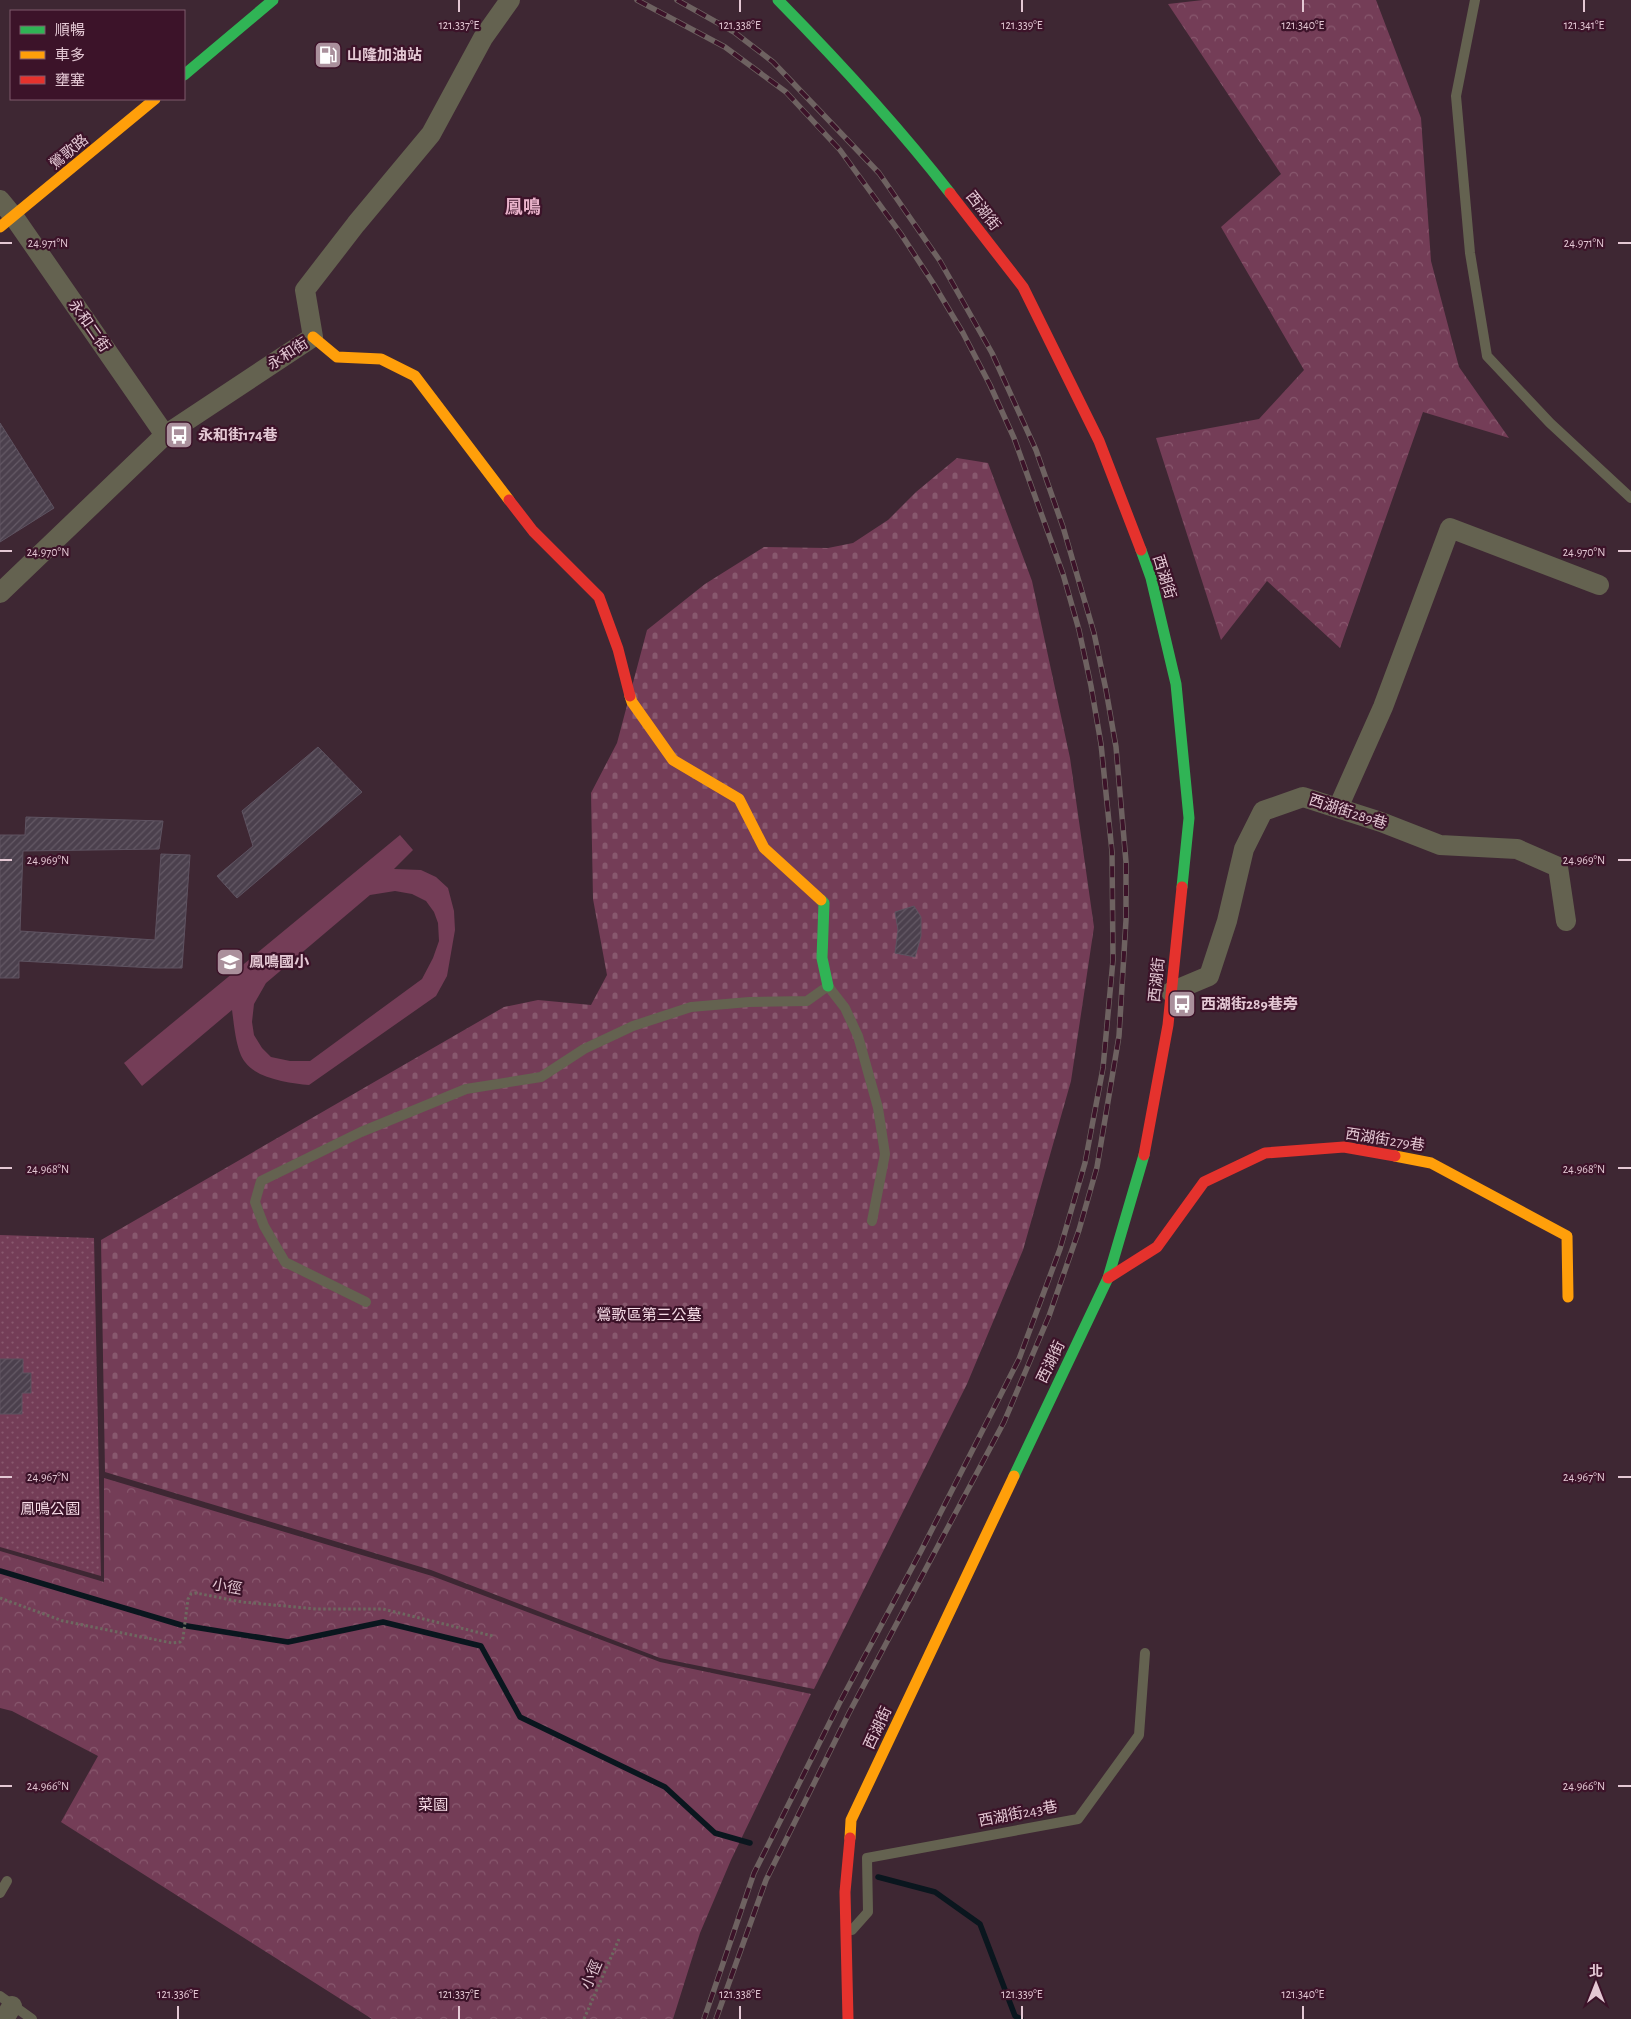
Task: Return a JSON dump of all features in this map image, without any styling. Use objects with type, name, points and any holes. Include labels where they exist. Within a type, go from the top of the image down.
[{"type":"street","points":[[185,74],[274,0]]},
{"type":"street","name":"永和街","points":[[0,593],[165,435],[313,338],[305,290],[356,224],[431,134],[483,38],[510,0]]},
{"type":"street","name":"西湖街","points":[[778,0],[818,41],[930,167],[1023,287],[1099,441],[1151,578],[1176,684],[1189,818],[1168,1025],[1146,1150],[1108,1278],[851,1820],[845,1892],[848,2019]]},
{"type":"street","name":"鶯歌路","points":[[7,222],[154,100]]},
{"type":"street","name":"永和二街","points":[[0,200],[7,222],[165,435]]},
{"type":"street","points":[[313,338],[337,357],[381,359],[415,376],[533,531],[598,597],[618,648],[632,702],[673,760],[739,799],[764,848],[824,903],[822,958],[828,986]]},
{"type":"street","points":[[1338,808],[1383,706],[1450,528],[1599,585]]},
{"type":"street","name":"西湖街289巷","points":[[1171,992],[1209,976],[1228,921],[1244,849],[1263,811],[1303,797],[1381,822],[1440,845],[1517,849],[1558,867],[1566,921]]},
{"type":"street","name":"西湖街279巷","points":[[1108,1278],[1157,1247],[1204,1182],[1265,1153],[1344,1148],[1431,1163],[1567,1236],[1568,1298]]},
{"type":"lane","points":[[1474,0],[1456,96],[1470,253],[1486,356],[1550,423],[1631,498]]},
{"type":"lane","points":[[366,1302],[285,1262],[264,1226],[255,1202],[261,1181],[361,1132],[466,1090],[540,1077],[584,1049],[632,1026],[691,1007],[749,1002],[807,1001],[828,986],[845,1008],[858,1036],[878,1108],[885,1154],[872,1221]]},
{"type":"lane","name":"西湖街243巷","points":[[846,1936],[868,1912],[867,1858],[1078,1819],[1139,1735],[1145,1653]]},
{"type":"lane","points":[[0,1893],[7,1881]]},
{"type":"lane","points":[[5,2007],[32,2019]]},
{"type":"path","name":"小徑","points":[[0,1598],[73,1623],[172,1643],[180,1642],[183,1638],[188,1599],[191,1594],[196,1593],[242,1602],[317,1609],[383,1609],[493,1636]]},
{"type":"path","name":"小徑","points":[[584,2019],[619,1939]]},
{"type":"green space","points":[[1203,0],[1376,0],[1421,118],[1431,261],[1459,367],[1509,438],[1423,412],[1340,648],[1267,581],[1221,640],[1156,438],[1259,419],[1304,370],[1221,227],[1281,174],[1168,4]]},
{"type":"green space","name":"鶯歌區第三公墓","points":[[957,458],[988,463],[1032,581],[1070,758],[1094,927],[1071,1081],[1023,1250],[967,1384],[814,1689],[660,1658],[431,1570],[105,1472],[101,1240],[504,1007],[538,1000],[591,1005],[607,975],[593,899],[591,793],[617,743],[647,630],[705,584],[764,547],[828,548],[853,543],[888,520],[916,492]]},
{"type":"green space","points":[[400,835],[413,850],[394,869],[421,870],[436,877],[448,888],[454,911],[455,930],[447,976],[436,996],[309,1085],[274,1079],[250,1068],[239,1051],[232,1010],[142,1086],[124,1063]],"holes":[[[395,891],[412,894],[426,901],[434,912],[438,923],[439,941],[422,979],[310,1061],[290,1061],[271,1057],[262,1048],[254,1035],[252,1022],[254,1004],[266,983],[370,895]]]},
{"type":"green space","name":"鳳鳴公園","points":[[0,1235],[94,1238],[101,1576],[0,1547]]},
{"type":"green space","name":"菜園","points":[[104,1478],[432,1576],[660,1662],[811,1694],[731,1860],[700,1933],[673,2019],[372,2019],[61,1822],[98,1756],[12,1711],[0,1708],[0,1551],[104,1582]]},
{"type":"building","points":[[0,423],[54,508],[0,542]]},
{"type":"building","points":[[318,747],[362,792],[237,898],[217,876],[253,846],[242,811]]},
{"type":"building","points":[[26,817],[163,821],[159,849],[23,851],[20,931],[155,940],[161,854],[190,855],[182,968],[19,961],[19,978],[0,978],[0,835],[25,835]]},
{"type":"building","points":[[914,906],[921,917],[921,936],[915,957],[895,953],[898,930],[895,912]]},
{"type":"building","points":[[0,1359],[23,1359],[23,1373],[31,1373],[31,1393],[22,1393],[22,1414],[0,1414]]},
{"type":"waterway","points":[[0,1571],[181,1625],[288,1642],[383,1622],[481,1646],[520,1717],[665,1787],[715,1833],[750,1843]]},
{"type":"waterway","points":[[878,1877],[935,1892],[980,1924],[1015,2016],[1021,2019]]},
{"type":"railway","points":[[637,0],[725,47],[786,92],[840,150],[901,234],[963,333],[990,385],[1014,438],[1063,574],[1079,630],[1091,686],[1101,744],[1112,852],[1113,960],[1103,1068],[1085,1163],[1060,1249],[1019,1359],[921,1551],[839,1704],[754,1873],[704,2019]]},
{"type":"railway","points":[[677,0],[734,32],[773,62],[879,173],[940,261],[992,353],[1036,450],[1063,527],[1094,633],[1116,747],[1126,862],[1126,920],[1119,1036],[1097,1167],[1079,1230],[1049,1316],[1004,1422],[849,1713],[766,1880],[716,2019]]},
{"type":"traffic: fast","points":[[185,74],[273,0]]},
{"type":"traffic: fast","points":[[778,0],[867,94],[950,193]]},
{"type":"traffic: fast","points":[[1141,550],[1151,578],[1176,684],[1189,818],[1182,887]]},
{"type":"traffic: fast","points":[[821,900],[824,903],[822,958],[828,986]]},
{"type":"traffic: fast","points":[[1014,1476],[1108,1278],[1144,1155]]},
{"type":"traffic: slow","points":[[0,227],[154,100]]},
{"type":"traffic: slow","points":[[313,337],[337,357],[381,359],[415,376],[509,500]]},
{"type":"traffic: slow","points":[[630,696],[632,702],[673,760],[739,799],[764,848],[821,900]]},
{"type":"traffic: slow","points":[[1395,1156],[1431,1163],[1567,1236],[1568,1297]]},
{"type":"traffic: slow","points":[[850,1838],[851,1820],[1014,1476]]},
{"type":"traffic: jam","points":[[950,193],[1023,287],[1099,441],[1141,550]]},
{"type":"traffic: jam","points":[[509,500],[533,531],[599,597],[618,649],[630,696]]},
{"type":"traffic: jam","points":[[1144,1155],[1168,1025],[1182,887]]},
{"type":"traffic: jam","points":[[1108,1278],[1157,1247],[1204,1182],[1265,1153],[1344,1147],[1395,1156]]},
{"type":"traffic: jam","points":[[848,2019],[845,1892],[850,1838]]},
{"type":"place","name":"山隆加油站","points":[[328,55]]},
{"type":"place","name":"永和街174巷","points":[[179,435]]},
{"type":"place","name":"鳳鳴國小","points":[[230,962]]},
{"type":"place","name":"西湖街289巷旁","points":[[1182,1004]]},
{"type":"district","name":"鳳鳴","points":[[523,208]]}]
